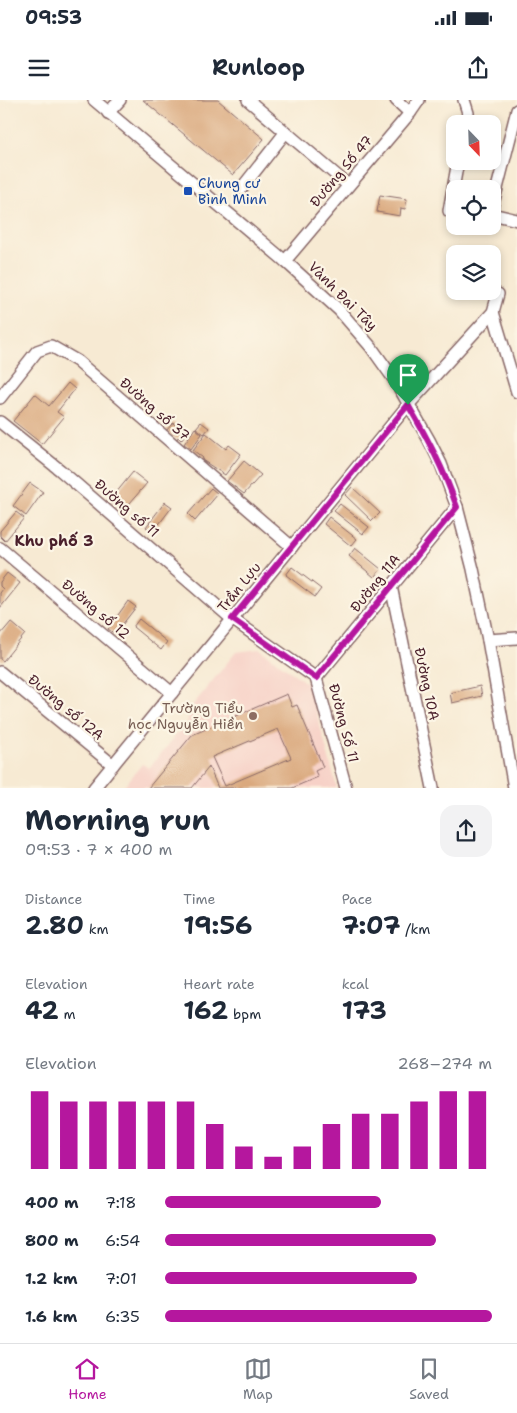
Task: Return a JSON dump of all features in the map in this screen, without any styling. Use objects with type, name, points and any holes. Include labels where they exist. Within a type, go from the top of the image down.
[{"type":"street","name":"Vành Đai Tây","points":[[94,100],[108,114],[285,261],[356,328],[396,382],[441,464],[457,507],[473,569],[488,640],[515,783]]},
{"type":"street","points":[[108,114],[120,100]]},
{"type":"street","points":[[248,100],[348,185]]},
{"type":"street","points":[[396,100],[410,113]]},
{"type":"street","name":"Đường Số 47","points":[[285,261],[419,100]]},
{"type":"street","points":[[464,100],[468,115]]},
{"type":"street","points":[[499,180],[517,110]]},
{"type":"street","points":[[241,189],[285,133]]},
{"type":"street","points":[[501,216],[517,220]]},
{"type":"street","points":[[496,300],[493,312],[517,392]]},
{"type":"street","name":"Trần Lựu","points":[[94,788],[408,405],[493,312]]},
{"type":"street","name":"Đường số 37","points":[[0,398],[37,351],[51,346],[77,361],[292,547]]},
{"type":"street","name":"Đường số 11","points":[[0,422],[60,470],[232,619]]},
{"type":"street","name":"Đường 11A","points":[[316,678],[457,507]]},
{"type":"street","name":"Đường số 12","points":[[0,548],[172,693]]},
{"type":"street","name":"Đường 10A","points":[[391,586],[433,788]]},
{"type":"street","name":"Đường Số 11","points":[[232,619],[316,678],[346,788]]},
{"type":"street","points":[[488,640],[517,638]]},
{"type":"street","name":"Đường số 12A","points":[[0,672],[113,765]]},
{"type":"shaded area","name":"Trường Tiểu học Nguyễn Hiền","points":[[260,649],[309,685],[337,788],[123,788],[142,764],[149,768],[188,721],[188,711],[236,652]]},
{"type":"building","points":[[143,100],[218,100],[264,139],[233,175]]},
{"type":"building","points":[[380,195],[407,199],[405,209],[401,208],[400,216],[377,212]]},
{"type":"building","points":[[68,383],[75,389],[57,412],[64,417],[42,444],[13,421],[35,394],[49,406]]},
{"type":"building","points":[[201,422],[209,428],[204,434],[196,428]]},
{"type":"building","points":[[173,423],[186,433],[181,440],[166,431]]},
{"type":"building","points":[[195,428],[202,434],[191,449],[184,444]]},
{"type":"building","points":[[206,433],[226,449],[229,445],[241,454],[225,475],[202,460],[203,458],[193,450]]},
{"type":"building","points":[[244,461],[261,475],[244,494],[227,481]]},
{"type":"building","points":[[133,472],[147,483],[124,510],[111,499]]},
{"type":"building","points":[[30,483],[43,492],[26,516],[13,506]]},
{"type":"building","points":[[352,487],[380,513],[372,521],[345,495]]},
{"type":"building","points":[[211,488],[218,494],[195,521],[188,514]]},
{"type":"building","points":[[165,502],[172,507],[153,532],[146,527]]},
{"type":"building","points":[[340,504],[369,527],[363,534],[334,511]]},
{"type":"building","points":[[16,512],[24,518],[5,541],[0,536],[0,531]]},
{"type":"building","points":[[329,517],[357,539],[351,546],[324,524]]},
{"type":"building","points":[[355,548],[381,569],[374,577],[349,556]]},
{"type":"building","points":[[292,567],[321,589],[315,597],[286,575]]},
{"type":"building","points":[[7,573],[20,583],[0,608],[0,593],[3,589],[0,586],[0,582]]},
{"type":"building","points":[[128,601],[136,607],[115,634],[108,629]]},
{"type":"building","points":[[139,619],[167,642],[161,650],[133,627]]},
{"type":"building","points":[[11,622],[25,634],[3,661],[0,659],[0,635]]},
{"type":"building","points":[[480,686],[482,696],[452,703],[450,693]]},
{"type":"building","points":[[287,694],[292,707],[297,705],[323,767],[315,771],[318,777],[292,788],[218,788],[209,767],[192,788],[148,788],[192,735]],"holes":[[[278,729],[291,758],[225,786],[212,757]]]},
{"type":"place","name":"Chung cư Bình Minh","points":[[188,191]]},
{"type":"place","name":"Trường Tiểu học Nguyễn Hiền","points":[[253,716]]},
{"type":"district","name":"Khu phố 3","points":[[54,541]]},
{"type":"route","points":[[408,405],[441,464],[457,507],[316,678],[232,619],[408,405]]}]
